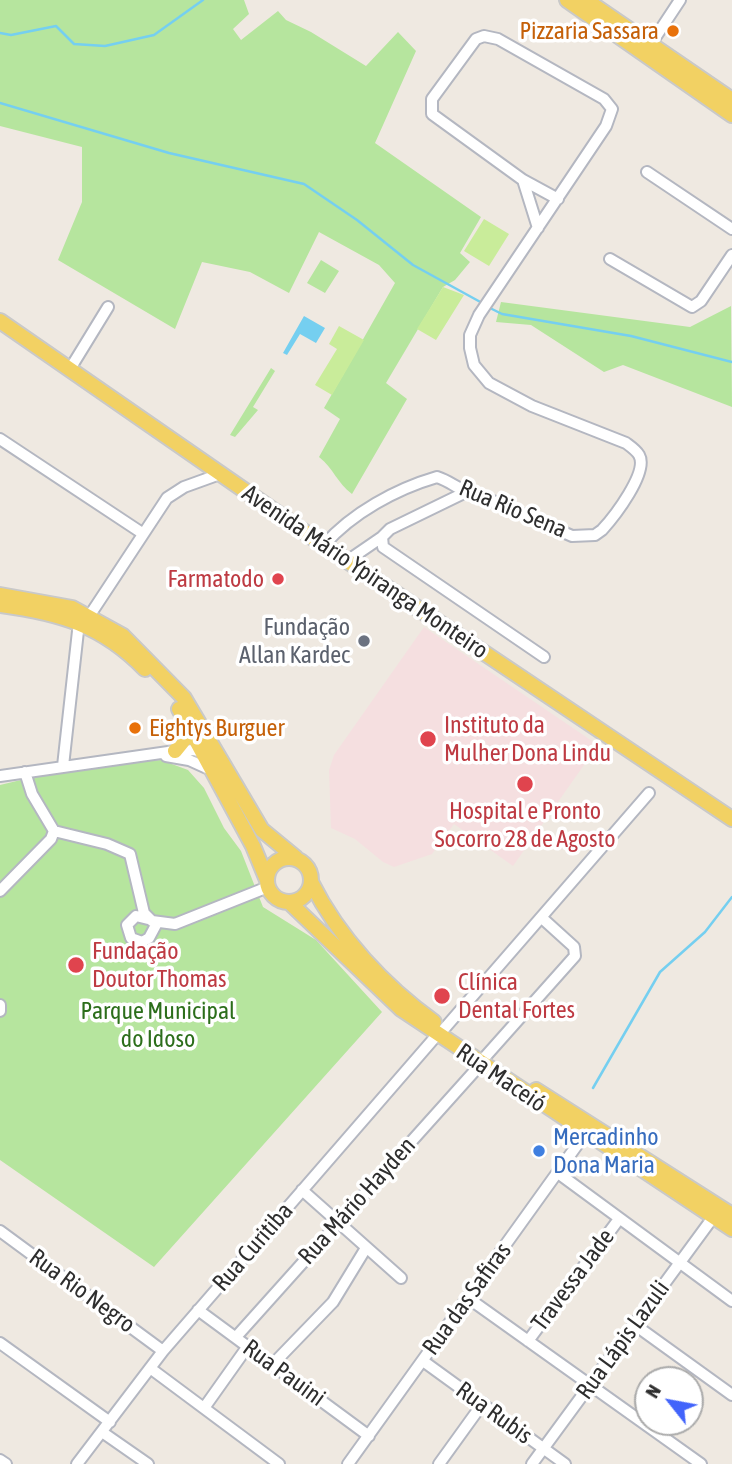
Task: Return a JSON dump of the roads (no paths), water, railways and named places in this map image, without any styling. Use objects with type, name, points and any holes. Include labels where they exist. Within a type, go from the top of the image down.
[{"type":"main road","points":[[567,0],[732,115]]},
{"type":"main road","points":[[586,0],[732,100]]},
{"type":"main road","name":"Avenida Mário Ypiranga Monteiro","points":[[0,321],[347,561],[732,819]]},
{"type":"main road","points":[[0,595],[60,604],[123,636],[167,678],[184,698],[215,764],[253,846],[267,883],[276,898],[289,902],[304,896],[311,882],[306,865],[262,830],[215,764],[203,752],[175,702],[137,661],[84,618],[0,605]]},
{"type":"main road","points":[[175,751],[192,730]]},
{"type":"main road","points":[[267,883],[276,862],[296,858]]},
{"type":"main road","name":"Rua Maceió","points":[[311,882],[341,933],[375,979]]},
{"type":"main road","name":"Rua Maceió","points":[[289,902],[390,992],[441,1032],[585,1134],[732,1229]]},
{"type":"main road","name":"Rua Maceió","points":[[482,1060],[732,1215]]},
{"type":"street","points":[[651,44],[680,0]]},
{"type":"street","points":[[538,228],[558,199],[606,126],[612,109],[604,99],[498,39],[484,36],[468,46],[432,99],[430,108],[437,119],[523,180],[558,199]]},
{"type":"street","points":[[646,172],[732,229]]},
{"type":"street","points":[[523,180],[538,228]]},
{"type":"street","name":"Rua Rio Sena","points":[[324,545],[337,530],[380,501],[437,477],[464,493],[479,495],[507,506],[556,531],[587,537],[595,536],[607,524],[634,486],[640,468],[638,454],[616,437],[532,406],[489,383],[474,365],[470,335],[479,315],[538,228]]},
{"type":"street","points":[[610,259],[692,307],[701,301],[732,255]]},
{"type":"street","points":[[71,369],[108,307]]},
{"type":"street","points":[[0,439],[142,533]]},
{"type":"street","points":[[63,766],[84,618],[167,498],[184,487],[220,474]]},
{"type":"street","points":[[347,561],[401,522],[464,493]]},
{"type":"street","points":[[382,537],[382,543],[389,553],[544,657]]},
{"type":"street","points":[[0,776],[175,751],[203,752]]},
{"type":"street","points":[[160,755],[215,764]]},
{"type":"street","points":[[25,772],[32,794],[54,831],[107,844],[130,854],[153,921],[175,924],[267,883]]},
{"type":"street","name":"Rua Curitiba","points":[[77,1464],[163,1351],[649,793]]},
{"type":"street","points":[[0,891],[51,839],[54,831]]},
{"type":"street","name":"Rua Mário Hayden","points":[[236,1338],[575,956],[576,950],[542,918]]},
{"type":"street","points":[[0,1005],[0,1011]]},
{"type":"street","name":"Rua das Safiras","points":[[348,1464],[585,1134]]},
{"type":"street","points":[[558,1172],[732,1301]]},
{"type":"street","points":[[302,1191],[401,1278]]},
{"type":"street","name":"Rua Lápis Lazuli","points":[[532,1464],[714,1216]]},
{"type":"street","name":"Travessa Jade","points":[[528,1341],[619,1219]]},
{"type":"street","name":"Rua Rio Negro","points":[[0,1231],[163,1351]]},
{"type":"street","points":[[273,1363],[333,1302],[366,1248]]},
{"type":"street","points":[[468,1298],[701,1464]]},
{"type":"street","name":"Rua Pauini","points":[[198,1310],[369,1436]]},
{"type":"street","points":[[635,1325],[732,1395]]},
{"type":"street","points":[[0,1343],[110,1422]]},
{"type":"street","points":[[204,1408],[248,1346]]},
{"type":"street","name":"Rua Rubis","points":[[423,1361],[565,1464]]},
{"type":"street","points":[[150,1368],[279,1464]]},
{"type":"street","points":[[439,1464],[483,1404]]},
{"type":"street","points":[[102,1432],[148,1464]]},
{"type":"street","points":[[0,1460],[6,1464]]},
{"type":"water","points":[[304,316],[325,328],[316,343],[300,334],[287,355],[283,353]]},
{"type":"waterway","points":[[0,33],[11,35],[56,26],[74,44],[105,46],[154,35],[203,0]]},
{"type":"waterway","points":[[0,103],[169,153],[304,184],[357,220],[413,265],[484,304]]},
{"type":"waterway","points":[[490,308],[502,314],[631,336],[732,362]]},
{"type":"waterway","points":[[593,1088],[660,972],[705,932],[732,897]]},
{"type":"place","name":"Pizzaria Sassara","points":[[673,31]]},
{"type":"place","name":"Farmatodo","points":[[278,579]]},
{"type":"place","name":"Fundação Allan Kardec","points":[[364,641]]},
{"type":"place","name":"Eightys Burguer","points":[[135,728]]},
{"type":"place","name":"Instituto da Mulher Dona Lindu","points":[[428,739]]},
{"type":"place","name":"Hospital e Pronto Socorro 28 de Agosto","points":[[525,784]]},
{"type":"place","name":"Fundação Doutor Thomas","points":[[76,965]]},
{"type":"place","name":"Clínica Dental Fortes","points":[[442,996]]},
{"type":"place","name":"Mercadinho Dona Maria","points":[[539,1151]]},
{"type":"park label","name":"Parque Municipal do Idoso","points":[[158,1025]]}]
